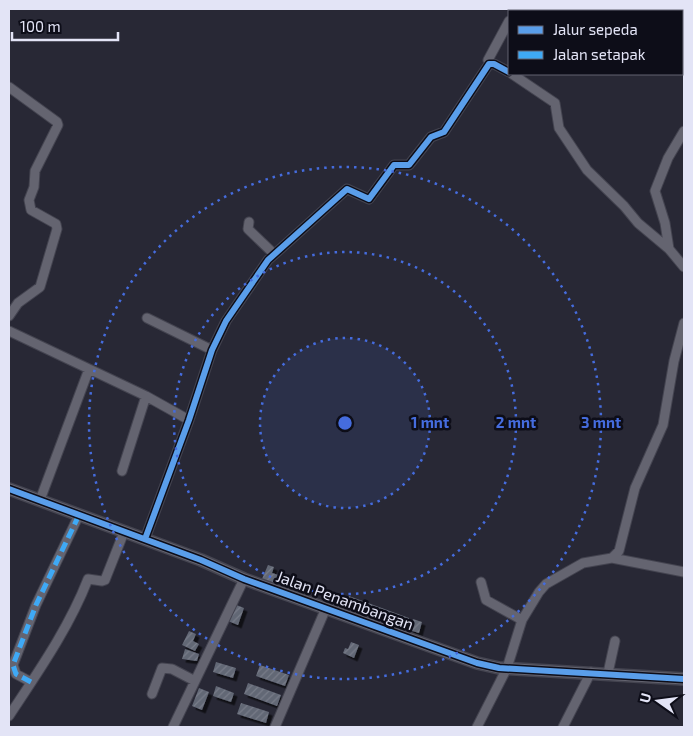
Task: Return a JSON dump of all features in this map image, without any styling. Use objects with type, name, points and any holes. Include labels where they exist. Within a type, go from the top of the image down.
[{"type":"street","points":[[508,23],[488,60],[508,72]]},
{"type":"street","points":[[145,539],[189,420],[212,350],[226,321],[268,260],[347,189],[368,199],[394,165],[409,165],[430,137],[444,132],[482,72],[491,63]]},
{"type":"street","points":[[514,75],[555,103],[559,128],[587,170],[645,230],[669,249],[684,267]]},
{"type":"street","points":[[9,87],[57,122],[58,125],[35,170],[34,187],[29,200],[32,210],[56,224],[57,229],[40,287],[18,303],[9,316]]},
{"type":"street","points":[[669,249],[656,185],[668,158],[684,130]]},
{"type":"street","points":[[249,222],[248,229],[274,254]]},
{"type":"street","points":[[147,318],[212,350]]},
{"type":"street","points":[[612,558],[617,555],[621,546],[639,474],[663,425],[674,361],[684,324]]},
{"type":"street","points":[[9,331],[146,396],[189,420]]},
{"type":"street","points":[[40,500],[90,369]]},
{"type":"street","points":[[122,471],[146,396]]},
{"type":"street","name":"Jalan Penambangan","points":[[9,488],[145,539],[244,579],[478,663],[507,668],[608,673],[684,680]]},
{"type":"street","points":[[31,682],[16,674],[13,665],[36,605],[79,515]]},
{"type":"street","points":[[9,716],[70,618],[88,579],[105,580],[124,532]]},
{"type":"street","points":[[477,727],[507,668],[522,620],[535,597],[546,584],[592,559],[612,558],[684,572]]},
{"type":"street","points":[[173,727],[244,579]]},
{"type":"street","points":[[481,582],[487,600],[522,620]]},
{"type":"street","points":[[275,727],[326,608]]},
{"type":"street","points":[[608,673],[615,641]]},
{"type":"street","points":[[152,694],[162,668],[172,669],[195,681]]},
{"type":"street","points":[[564,727],[591,672]]},
{"type":"building","points":[[268,565],[274,567],[272,573],[282,576],[279,585],[269,582],[268,585],[264,583],[265,580],[262,579]]},
{"type":"building","points":[[349,596],[409,618],[404,632],[344,610]]},
{"type":"building","points":[[234,604],[244,608],[238,625],[228,621]]},
{"type":"building","points":[[413,619],[422,622],[419,633],[409,630]]},
{"type":"building","points":[[189,631],[196,634],[193,641],[199,644],[195,651],[182,645]]},
{"type":"building","points":[[351,642],[359,645],[354,658],[343,653],[345,648],[348,649]]},
{"type":"building","points":[[185,649],[199,654],[197,661],[182,659]]},
{"type":"building","points":[[216,662],[236,668],[233,678],[213,672]]},
{"type":"building","points":[[260,665],[289,675],[285,686],[256,676]]},
{"type":"building","points":[[248,683],[281,695],[277,706],[244,694]]},
{"type":"building","points":[[216,686],[234,693],[231,702],[213,696]]},
{"type":"building","points":[[199,688],[209,692],[202,710],[192,706]]},
{"type":"building","points":[[241,703],[269,712],[266,723],[237,714]]},
{"type":"marked path","points":[[31,682],[16,674],[13,665],[36,605],[79,515]]},
{"type":"cycle path","points":[[145,539],[189,420],[212,350],[226,321],[268,260],[347,189],[369,199],[394,165],[409,165],[431,137],[444,132],[489,64],[494,64],[508,71]]},
{"type":"cycle path","points":[[9,489],[201,560],[244,579],[477,663],[499,668],[684,679]]}]
